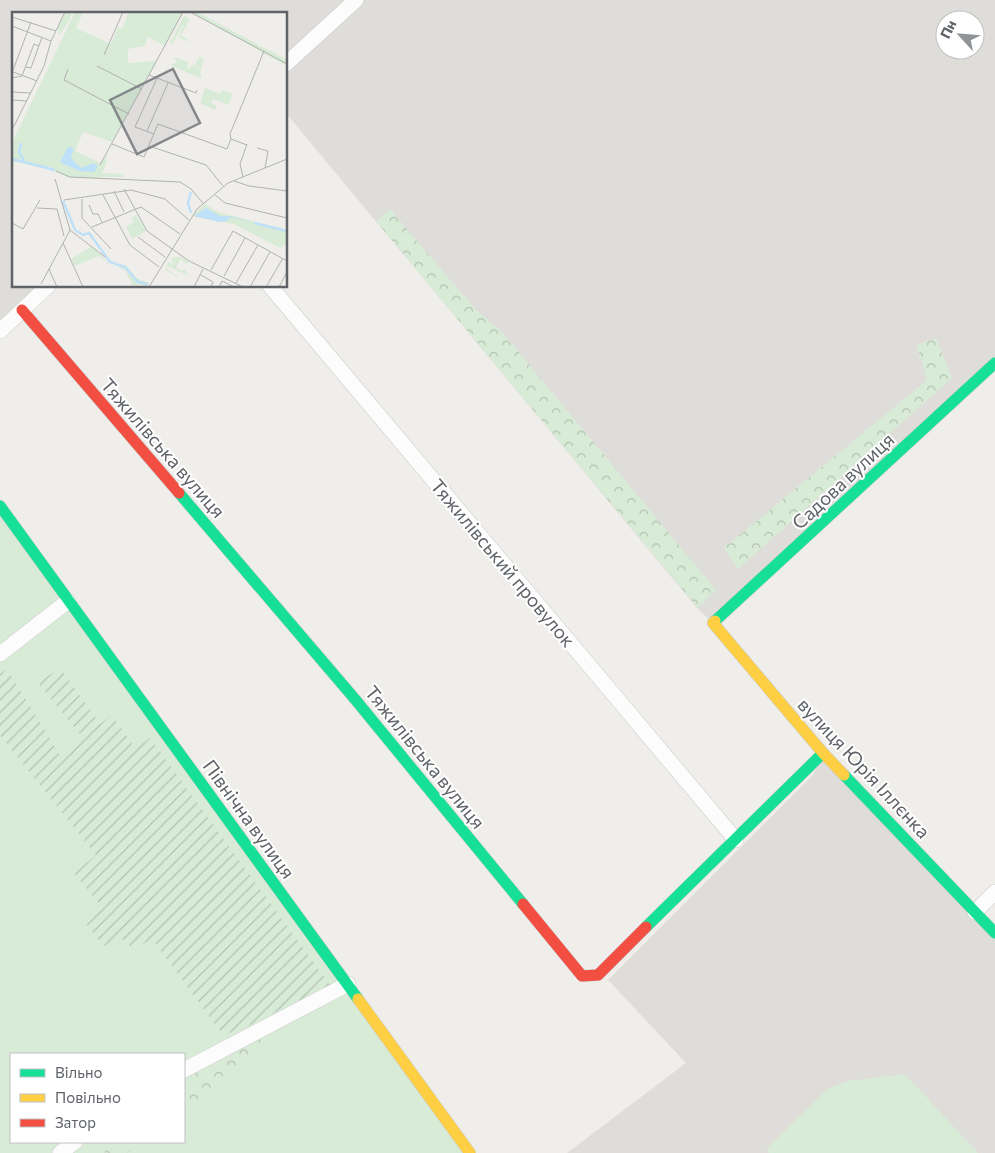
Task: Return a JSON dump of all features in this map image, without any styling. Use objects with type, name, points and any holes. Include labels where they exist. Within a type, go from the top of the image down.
[{"type":"street","points":[[288,62],[356,0]]},
{"type":"street","points":[[0,331],[46,288]]},
{"type":"street","name":"Тяжилівський провулок","points":[[272,288],[736,840]]},
{"type":"street","name":"Тяжилівська вулиця","points":[[22,310],[354,698],[582,976],[598,975],[823,753]]},
{"type":"street","name":"Садова вулиця","points":[[713,623],[995,363]]},
{"type":"street","name":"Північна вулиця","points":[[0,506],[470,1153]]},
{"type":"street","points":[[0,654],[68,602]]},
{"type":"street","name":"вулиця Юрія Іллєнка","points":[[713,623],[823,753],[995,933]]},
{"type":"street","points":[[975,912],[995,892]]},
{"type":"street","points":[[185,1069],[348,984]]},
{"type":"street","points":[[60,1153],[74,1143]]},
{"type":"shaded area","points":[[0,0],[995,0],[995,363],[713,623],[697,608],[288,115],[288,12],[12,12],[12,288],[46,288],[0,331]]},
{"type":"shaded area","points":[[823,753],[995,933],[995,1153],[567,1153],[686,1063],[608,980],[813,775]]},
{"type":"green space","points":[[390,209],[475,309],[502,332],[716,590],[698,608],[376,221]]},
{"type":"green space","points":[[936,338],[952,378],[738,569],[724,548],[927,380],[917,345]]},
{"type":"green space","points":[[0,506],[470,1153],[0,1153]]},
{"type":"green space","points":[[60,668],[100,724],[112,715],[135,748],[150,738],[330,985],[244,1028],[223,1035],[152,939],[133,949],[123,939],[103,946],[83,920],[100,905],[74,873],[96,855],[0,735],[0,674],[7,669],[60,755],[83,738],[38,683]]},
{"type":"green space","points":[[280,1024],[286,1031],[185,1109],[185,1077]]},
{"type":"green space","points":[[905,1074],[978,1153],[769,1153],[766,1149],[827,1089],[848,1081]]},
{"type":"green space","points":[[109,1143],[141,1143],[127,1153],[104,1153]]},
{"type":"traffic: fast","points":[[715,621],[995,363]]},
{"type":"traffic: fast","points":[[179,493],[354,698],[523,904]]},
{"type":"traffic: fast","points":[[0,506],[358,999]]},
{"type":"traffic: fast","points":[[646,927],[823,753]]},
{"type":"traffic: fast","points":[[844,775],[995,933]]},
{"type":"traffic: slow","points":[[715,621],[713,623],[823,753],[844,775]]},
{"type":"traffic: slow","points":[[358,999],[470,1153]]},
{"type":"traffic: jam","points":[[22,310],[179,493]]},
{"type":"traffic: jam","points":[[523,904],[582,976],[598,975],[646,927]]}]
